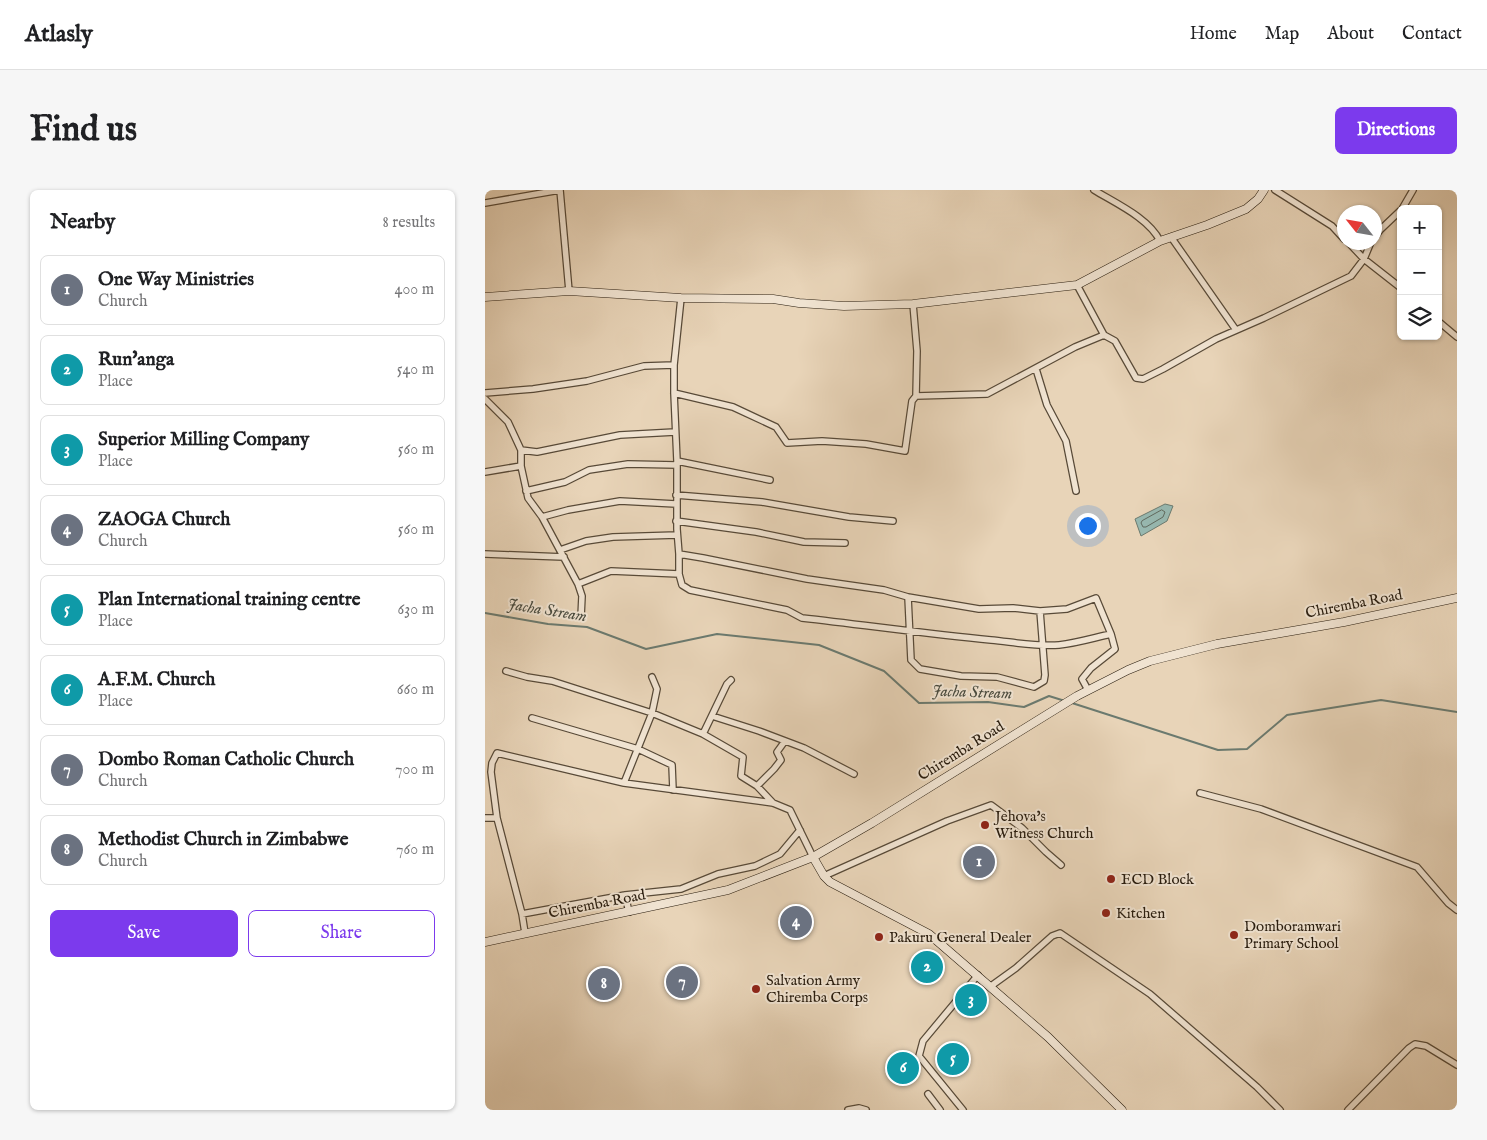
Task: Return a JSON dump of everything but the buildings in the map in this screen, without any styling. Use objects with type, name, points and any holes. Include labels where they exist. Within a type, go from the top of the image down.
[{"type":"street","points":[[485,203],[560,190],[569,291]]},
{"type":"street","points":[[1094,190],[1131,212],[1156,233],[1160,241]]},
{"type":"street","points":[[485,297],[569,291],[681,298],[773,299],[844,306],[913,304],[1077,285],[1160,241],[1207,225],[1245,209],[1258,199],[1264,190]]},
{"type":"street","points":[[1275,190],[1337,231]]},
{"type":"street","points":[[1404,205],[1413,190]]},
{"type":"street","points":[[1382,228],[1397,214]]},
{"type":"street","points":[[1171,237],[1235,330]]},
{"type":"street","points":[[1356,250],[1397,285]]},
{"type":"street","points":[[1077,285],[1104,335],[1115,341],[1136,378],[1143,379],[1216,338],[1264,318],[1351,276],[1364,259],[1367,250]]},
{"type":"street","points":[[681,298],[674,365],[674,393],[677,463],[676,521],[679,574],[682,585],[690,590],[787,610],[802,618],[953,636],[1057,645],[1082,642],[1111,634]]},
{"type":"street","points":[[674,393],[733,407],[776,427],[787,443],[822,441],[865,444],[905,451],[911,402],[916,396],[917,351],[913,304]]},
{"type":"street","points":[[1442,324],[1457,337]]},
{"type":"street","points":[[916,396],[987,394],[1075,347],[1104,335]]},
{"type":"street","points":[[485,392],[533,389],[587,381],[644,366],[674,365]]},
{"type":"street","points":[[1036,369],[1047,405],[1066,441],[1076,491]]},
{"type":"street","points":[[485,399],[508,422],[521,450],[521,466],[528,498],[542,517],[578,584],[582,596],[581,617]]},
{"type":"street","points":[[521,450],[537,452],[620,434],[675,432]]},
{"type":"street","points":[[526,491],[565,482],[589,470],[628,464],[677,463],[770,480]]},
{"type":"street","points":[[485,472],[521,466]]},
{"type":"street","points":[[676,496],[762,502],[849,517],[893,521]]},
{"type":"street","points":[[542,517],[569,510],[621,501],[676,504]]},
{"type":"street","points":[[676,521],[756,532],[804,542],[845,543]]},
{"type":"street","points":[[560,550],[586,541],[613,537],[677,535]]},
{"type":"street","points":[[485,554],[564,557]]},
{"type":"street","points":[[679,554],[807,579],[884,590],[908,597],[979,609],[1067,609],[1096,598],[1115,649],[1091,668],[1082,679],[1088,690]]},
{"type":"street","points":[[578,584],[611,571],[679,574]]},
{"type":"street","points":[[908,597],[911,660],[920,669],[961,676],[997,677],[1034,687],[1044,681],[1045,675],[1040,610]]},
{"type":"street","name":"Chiremba Road","points":[[485,942],[728,890],[813,857],[891,811],[1056,708],[1088,690],[1139,666],[1190,650],[1344,622],[1457,598]]},
{"type":"street","points":[[507,671],[527,677],[552,681],[652,713],[703,734],[743,757],[741,776],[757,786],[773,803]]},
{"type":"street","points":[[625,783],[652,713],[657,689],[653,677]]},
{"type":"street","points":[[703,734],[727,684],[731,680]]},
{"type":"street","points":[[711,716],[759,731],[812,751],[854,774]]},
{"type":"street","points":[[532,718],[638,749],[672,765],[673,790]]},
{"type":"street","points":[[757,786],[781,760],[777,752],[785,741]]},
{"type":"street","points":[[525,933],[522,914],[497,818],[491,772],[492,763],[497,753],[625,783],[773,803],[790,810],[813,857],[824,876],[830,882],[929,934],[1048,1037],[1122,1110]]},
{"type":"street","points":[[1200,793],[1261,809],[1417,867],[1448,903],[1457,910]]},
{"type":"street","points":[[824,876],[947,821],[991,805],[1022,828],[1061,865]]},
{"type":"street","points":[[485,818],[497,818]]},
{"type":"street","points":[[522,914],[625,895],[681,889],[718,874],[755,866],[780,854],[800,830]]},
{"type":"street","points":[[625,895],[629,912]]},
{"type":"street","points":[[991,986],[1016,968],[1052,936],[1060,933],[1150,994],[1257,1087],[1280,1110]]},
{"type":"street","points":[[963,1110],[919,1056],[923,1041],[978,975]]},
{"type":"street","points":[[1348,1110],[1415,1044],[1426,1046],[1457,1065]]},
{"type":"street","points":[[928,1094],[940,1110]]},
{"type":"street","points":[[848,1110],[859,1108],[865,1110]]},
{"type":"water","points":[[1165,504],[1173,506],[1167,521],[1141,536],[1135,519]]},
{"type":"waterway","name":"Jacha Stream","points":[[485,613],[548,624],[587,627],[646,649],[717,634],[819,645],[884,671],[919,703],[988,702],[1024,707],[1049,696],[1065,701]]},
{"type":"waterway","name":"Jacha Stream","points":[[1072,703],[1218,750],[1247,749],[1287,715],[1381,700],[1457,712]]},
{"type":"place","name":"Jehova's Witness Church","points":[[985,825]]},
{"type":"place","name":"One Way Ministries","points":[[979,862]]},
{"type":"place","name":"ECD Block","points":[[1111,879]]},
{"type":"place","name":"Kitchen","points":[[1106,913]]},
{"type":"place","name":"ZAOGA Church","points":[[796,922]]},
{"type":"place","name":"Domboramwari Primary School","points":[[1234,935]]},
{"type":"place","name":"Pakuru General Dealer","points":[[879,937]]},
{"type":"place","name":"Run'anga","points":[[927,967]]},
{"type":"place","name":"Dombo Roman Catholic Church","points":[[682,982]]},
{"type":"place","name":"Methodist Church in Zimbabwe","points":[[604,984]]},
{"type":"place","name":"Salvation Army Chiremba Corps","points":[[756,989]]},
{"type":"place","name":"Superior Milling Company","points":[[971,1000]]},
{"type":"place","name":"Plan International training centre","points":[[953,1059]]},
{"type":"place","name":"A.F.M. Church","points":[[903,1068]]}]
